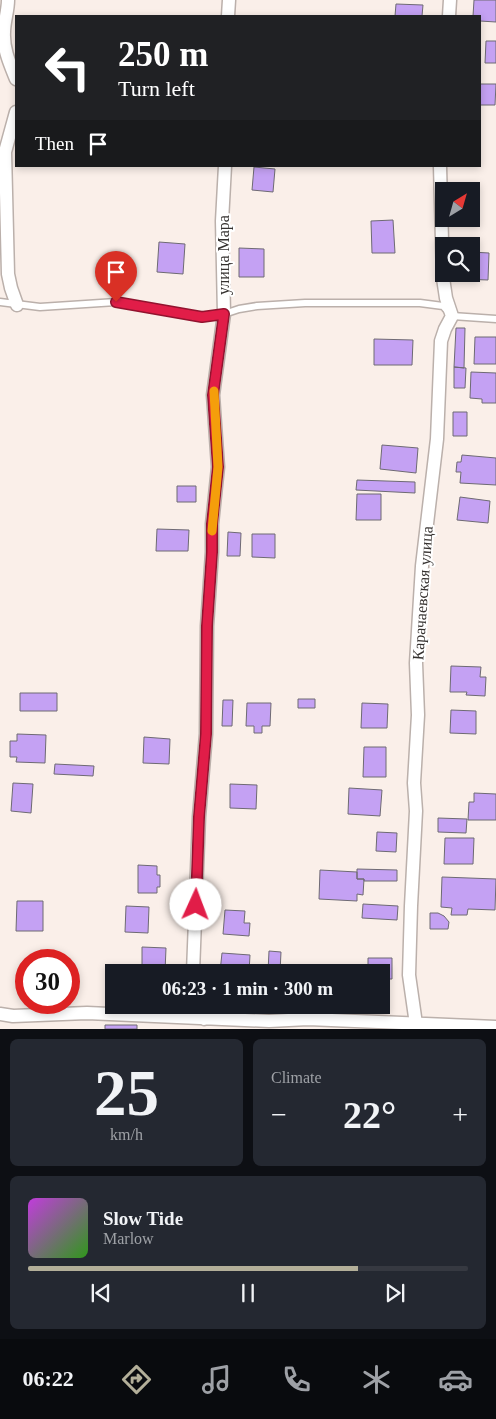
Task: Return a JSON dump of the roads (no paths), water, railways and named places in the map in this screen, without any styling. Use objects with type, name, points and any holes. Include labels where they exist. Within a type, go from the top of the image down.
[{"type":"street","points":[[8,0],[8,15],[4,31],[5,50],[15,76]]},
{"type":"street","points":[[228,15],[229,0]]},
{"type":"street","points":[[449,15],[450,0]]},
{"type":"street","points":[[15,116],[5,152],[5,161],[8,274],[10,288],[17,305]]},
{"type":"street","name":"улица Мара","points":[[193,964],[199,817],[206,734],[207,626],[212,524],[218,467],[213,395],[224,314],[222,221],[225,167]]},
{"type":"street","points":[[440,167],[443,278],[446,298],[452,316]]},
{"type":"street","name":"Карачаевская улица","points":[[416,1024],[409,975],[410,906],[416,811],[414,783],[418,715],[416,663],[422,566],[437,439],[441,341],[452,316]]},
{"type":"street","points":[[0,1014],[13,1016],[87,1013],[204,1019],[269,1021],[308,1019],[496,1027]]},
{"type":"street","points":[[202,1014],[204,1019]]},
{"type":"lane","points":[[0,302],[40,307],[116,302],[202,317],[257,306],[305,303],[420,303],[443,306],[452,316],[496,319]]}]
